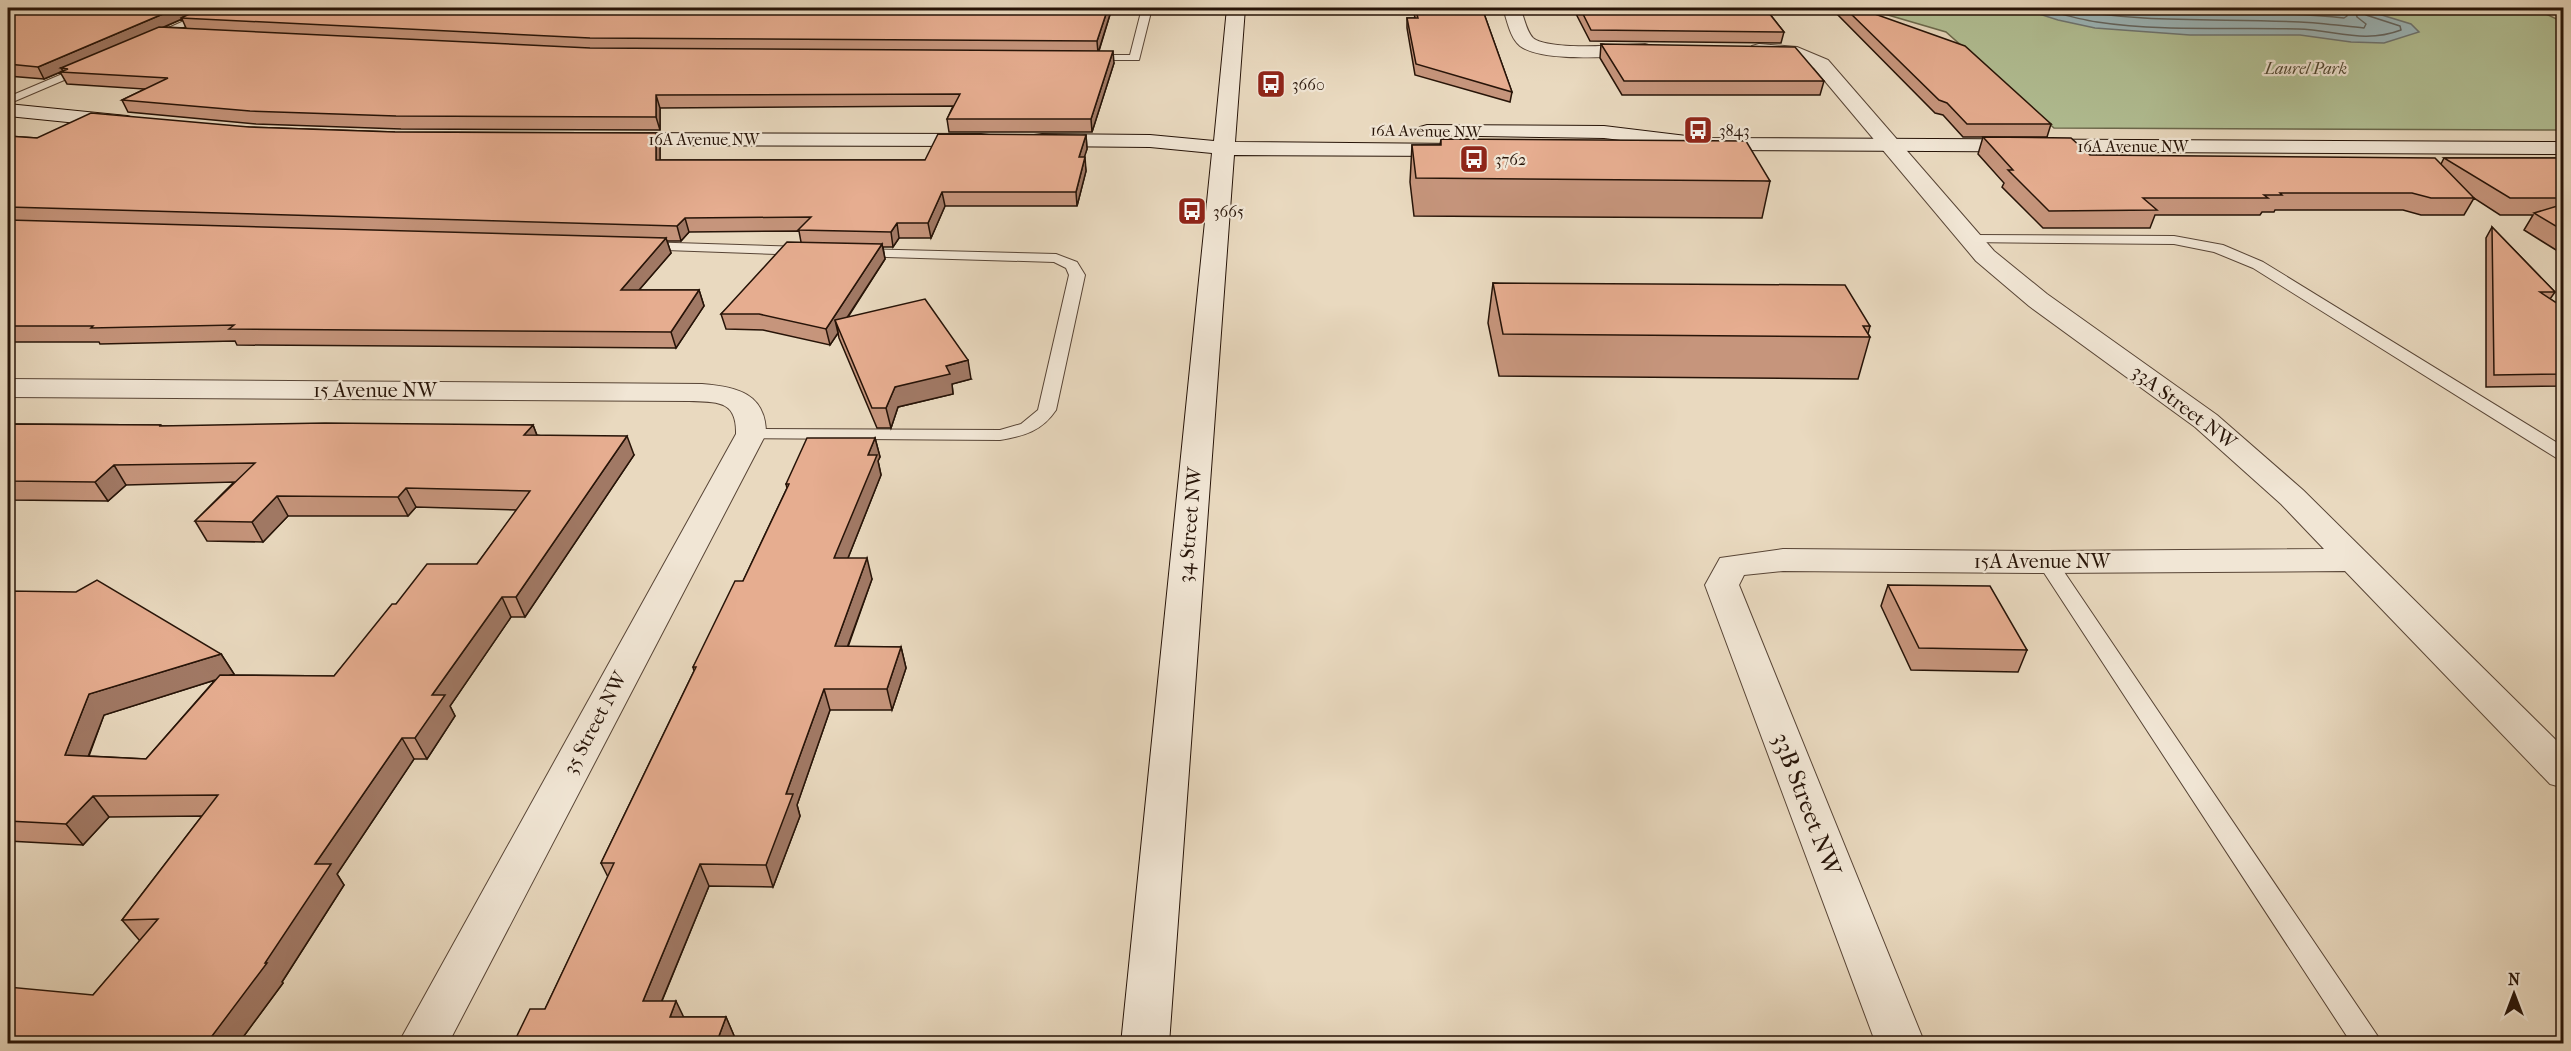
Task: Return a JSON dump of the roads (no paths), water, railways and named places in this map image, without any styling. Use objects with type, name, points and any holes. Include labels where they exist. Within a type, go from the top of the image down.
[{"type":"street","name":"34 Street NW","points":[[1145,1044],[1236,8]]},
{"type":"street","points":[[1512,8],[1523,37],[1527,43],[1537,47],[1568,50],[1660,50]]},
{"type":"street","name":"33A Street NW","points":[[1740,50],[1797,53],[1821,64],[1970,239],[1998,267],[2038,300],[2170,394],[2240,450],[2292,497],[2564,773]]},
{"type":"street","points":[[8,110],[153,124]]},
{"type":"street","name":"16A Avenue NW","points":[[1020,140],[1150,141],[1224,138],[1610,151],[1702,144],[2564,148]]},
{"type":"street","name":"16A Avenue NW","points":[[594,139],[996,140]]},
{"type":"street","name":"15 Avenue NW","points":[[8,388],[677,392],[726,396],[746,418]]},
{"type":"street","name":"35 Street NW","points":[[422,1044],[746,418]]},
{"type":"street","name":"15A Avenue NW","points":[[1732,566],[1782,560],[2047,562],[2352,560]]},
{"type":"street","name":"33B Street NW","points":[[1732,566],[1722,585],[1901,1044]]},
{"type":"lane","points":[[141,42],[220,8]]},
{"type":"lane","points":[[1076,58],[1135,58],[1147,8]]},
{"type":"lane","points":[[163,33],[186,34]]},
{"type":"lane","points":[[8,101],[97,62]]},
{"type":"lane","points":[[1970,239],[2174,240],[2217,248],[2258,265],[2564,455]]},
{"type":"lane","points":[[627,246],[817,251]]},
{"type":"lane","points":[[746,418],[1000,435],[1031,427],[1042,419],[1047,410],[1077,276],[1072,265],[1056,258],[841,252]]},
{"type":"lane","points":[[2047,562],[2369,1044]]},
{"type":"water","points":[[2020,8],[2359,8],[2411,24],[2419,32],[2384,43],[2351,42],[2300,35],[2190,35],[2095,28],[2058,20]]},
{"type":"place","name":"3660","points":[[1271,84]]},
{"type":"place","name":"3843","points":[[1698,130]]},
{"type":"place","name":"3762","points":[[1474,159]]},
{"type":"place","name":"3665","points":[[1192,211]]},
{"type":"park label","name":"Laurel Park","points":[[2306,68]]}]
